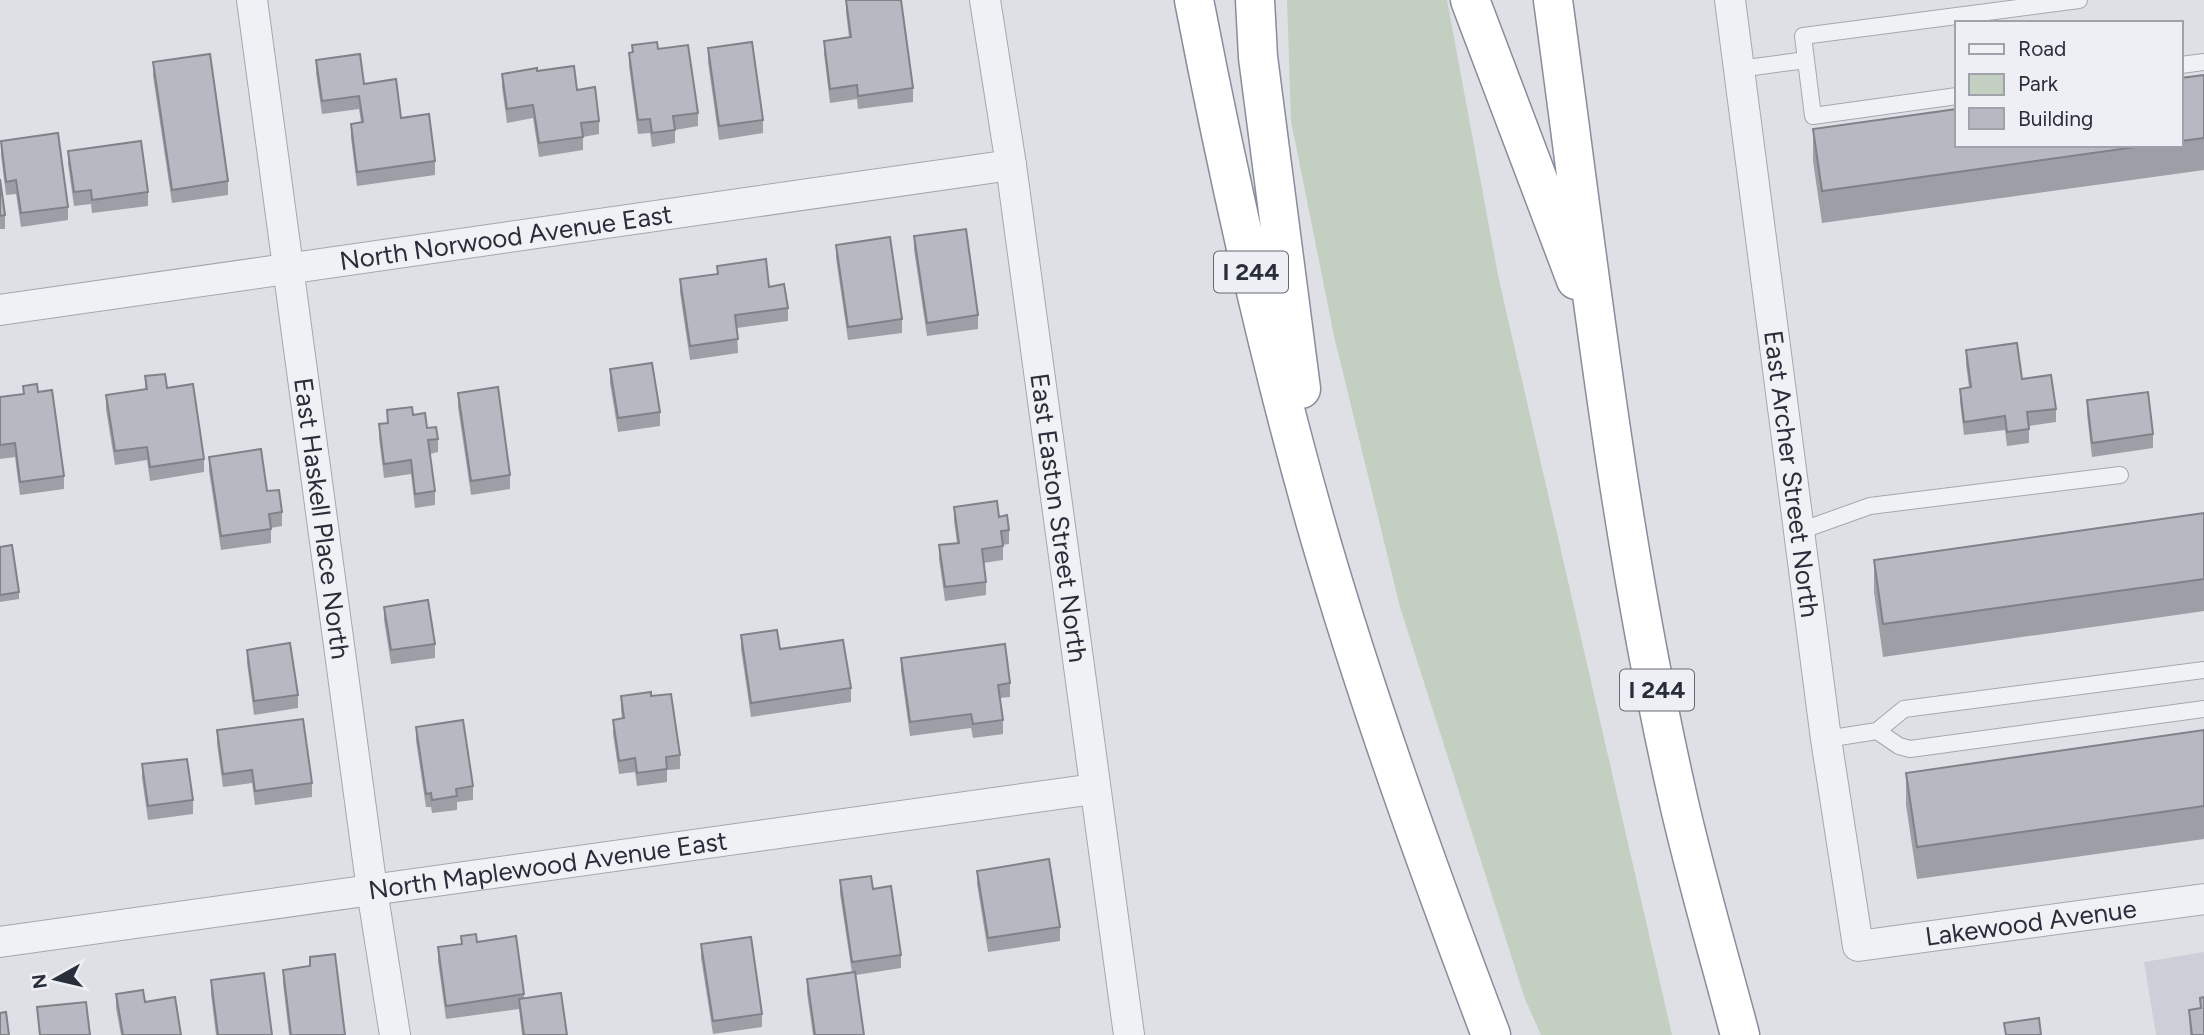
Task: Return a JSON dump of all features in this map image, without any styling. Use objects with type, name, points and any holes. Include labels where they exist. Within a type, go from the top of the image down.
[{"type":"highway","name":"I 244","points":[[1194,0],[1229,179],[1281,397],[1321,540],[1421,852],[1491,1035]]},
{"type":"highway","points":[[1255,0],[1258,57],[1321,540]]},
{"type":"highway","points":[[1470,0],[1599,341]]},
{"type":"highway","name":"I 244","points":[[1553,0],[1599,341],[1635,574],[1677,794],[1740,1035]]},
{"type":"street","name":"East Haskell Place North","points":[[252,0],[372,890],[395,1035]]},
{"type":"street","name":"East Easton Street North","points":[[985,0],[1011,165],[1129,1035]]},
{"type":"street","name":"East Archer Street North","points":[[1730,0],[1826,739],[1858,946]]},
{"type":"street","name":"North Norwood Avenue East","points":[[0,310],[1011,165]]},
{"type":"street","name":"North Maplewood Avenue East","points":[[0,942],[1094,789]]},
{"type":"street","name":"Lakewood Avenue","points":[[1858,946],[2204,899]]},
{"type":"lane","points":[[1955,96],[1813,116],[1803,36],[2080,0]]},
{"type":"lane","points":[[1740,69],[1806,60]]},
{"type":"lane","points":[[2183,65],[2204,62]]},
{"type":"lane","points":[[1800,531],[1870,506],[2120,475]]},
{"type":"lane","points":[[1826,739],[1877,730],[1904,709],[2204,670]]},
{"type":"lane","points":[[1877,730],[1899,746],[1910,749],[2204,709]]},
{"type":"shaded area","points":[[2204,952],[2204,1035],[2156,1035],[2144,962]]},
{"type":"green space","points":[[1287,0],[1447,0],[1499,280],[1672,1035],[1541,1035],[1525,999],[1400,607],[1334,336],[1291,121]]},
{"type":"building","points":[[846,0],[901,0],[913,88],[858,96],[857,85],[830,89],[824,41],[851,37]]},
{"type":"building","points":[[657,42],[658,49],[688,45],[698,113],[673,116],[675,130],[652,133],[650,119],[638,120],[629,53],[633,52],[632,45]]},
{"type":"building","points":[[752,42],[763,120],[719,126],[708,48]]},
{"type":"building","points":[[210,54],[228,181],[172,190],[153,62]]},
{"type":"building","points":[[360,54],[364,84],[396,79],[401,118],[429,114],[435,161],[357,172],[351,124],[363,122],[359,96],[322,101],[316,60]]},
{"type":"building","points":[[574,66],[577,90],[595,87],[599,121],[581,123],[583,137],[539,143],[533,105],[507,109],[502,74]]},
{"type":"building","points":[[2204,75],[2204,138],[2183,141],[2183,78]]},
{"type":"building","points":[[1955,109],[1955,147],[2136,147],[1822,191],[1813,129]]},
{"type":"building","points":[[58,133],[68,207],[21,213],[16,180],[6,182],[1,141]]},
{"type":"building","points":[[141,141],[148,192],[92,200],[91,190],[74,192],[68,151]]},
{"type":"building","points":[[0,179],[5,215],[0,216]]},
{"type":"building","points":[[966,229],[978,315],[927,323],[914,236]]},
{"type":"building","points":[[890,237],[902,319],[848,327],[836,245]]},
{"type":"building","points":[[766,259],[769,287],[784,284],[788,308],[735,315],[738,339],[690,346],[680,279],[718,274],[717,266]]},
{"type":"building","points":[[2017,343],[2022,379],[2051,375],[2056,409],[2027,412],[2029,429],[2007,432],[2005,416],[1964,422],[1960,389],[1971,387],[1966,350]]},
{"type":"building","points":[[652,363],[660,412],[618,418],[610,369]]},
{"type":"building","points":[[165,374],[167,388],[193,384],[204,459],[150,467],[147,447],[115,451],[106,395],[147,389],[145,376]]},
{"type":"building","points":[[37,384],[38,392],[52,390],[64,476],[20,482],[15,443],[0,445],[0,397],[24,394],[23,386]]},
{"type":"building","points":[[498,387],[510,475],[471,481],[458,393]]},
{"type":"building","points":[[2148,392],[2153,434],[2092,443],[2087,400]]},
{"type":"building","points":[[412,407],[413,415],[425,413],[427,428],[436,427],[438,439],[428,440],[435,491],[415,494],[411,460],[384,464],[379,424],[388,423],[387,410]]},
{"type":"building","points":[[261,449],[267,491],[279,490],[282,512],[269,514],[271,529],[221,536],[209,457]]},
{"type":"building","points":[[997,501],[999,517],[1007,515],[1009,530],[1001,531],[1003,546],[982,549],[986,582],[945,587],[939,545],[959,543],[954,507]]},
{"type":"building","points":[[2204,513],[2204,579],[1883,624],[1874,560]]},
{"type":"building","points":[[12,545],[19,592],[0,595],[0,547]]},
{"type":"building","points":[[428,600],[435,644],[391,650],[384,607]]},
{"type":"building","points":[[777,630],[780,649],[843,640],[851,688],[751,703],[741,635]]},
{"type":"building","points":[[290,643],[298,695],[254,701],[247,650]]},
{"type":"building","points":[[1005,644],[1010,683],[998,685],[1003,720],[973,724],[971,714],[910,722],[901,658]]},
{"type":"building","points":[[651,692],[651,696],[671,694],[680,755],[666,757],[667,769],[637,773],[635,758],[619,761],[613,720],[624,718],[621,696]]},
{"type":"building","points":[[303,719],[312,783],[255,791],[252,770],[223,774],[217,730]]},
{"type":"building","points":[[463,720],[473,786],[456,789],[457,796],[432,800],[431,793],[426,794],[416,727]]},
{"type":"building","points":[[2204,730],[2204,806],[1917,847],[1906,773]]},
{"type":"building","points":[[187,759],[193,800],[148,806],[142,764]]},
{"type":"building","points":[[1049,859],[1060,927],[988,938],[977,871]]},
{"type":"building","points":[[871,876],[873,889],[891,886],[901,955],[852,962],[840,880]]},
{"type":"building","points":[[476,934],[477,942],[516,936],[524,994],[446,1006],[438,947],[462,944],[461,936]]},
{"type":"building","points":[[751,937],[762,1014],[713,1021],[701,944]]},
{"type":"building","points":[[335,954],[345,1035],[291,1035],[283,970],[310,966],[310,957]]},
{"type":"building","points":[[855,972],[864,1035],[815,1035],[807,979]]},
{"type":"building","points":[[264,973],[272,1035],[218,1035],[211,980]]},
{"type":"building","points":[[143,990],[145,1002],[175,997],[181,1035],[123,1035],[116,994]]},
{"type":"building","points":[[561,993],[567,1035],[524,1035],[519,999]]},
{"type":"building","points":[[2204,997],[2204,1035],[2192,1035],[2189,1010],[2201,1008],[2200,998]]},
{"type":"building","points":[[86,1002],[90,1035],[40,1035],[37,1007]]},
{"type":"building","points":[[6,1012],[9,1035],[0,1035],[0,1013]]},
{"type":"building","points":[[2039,1018],[2041,1035],[2006,1035],[2004,1023]]}]
